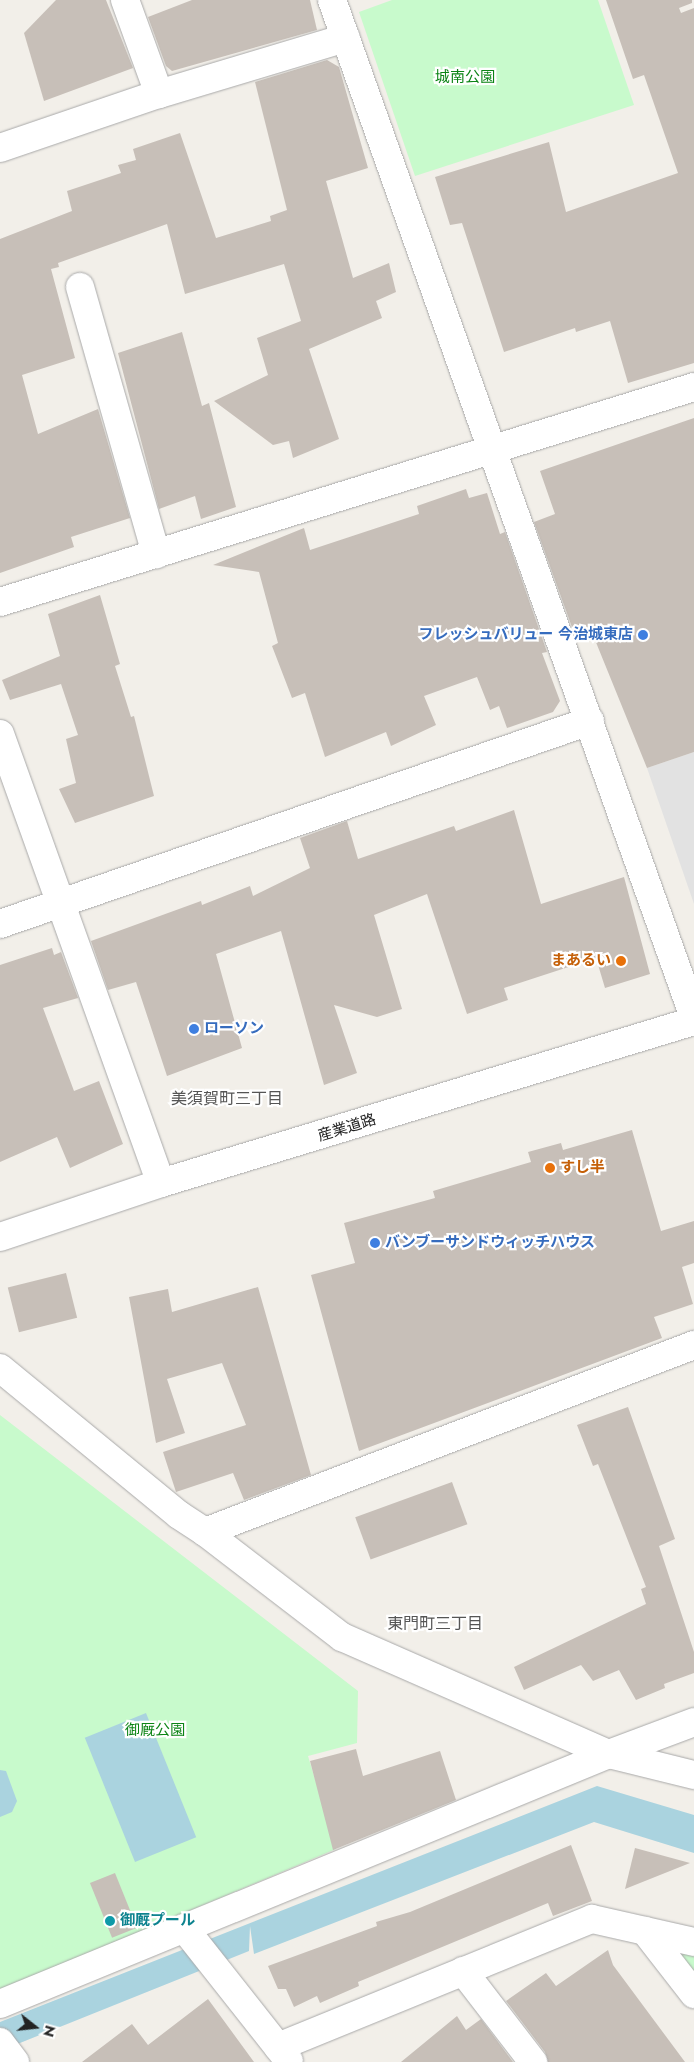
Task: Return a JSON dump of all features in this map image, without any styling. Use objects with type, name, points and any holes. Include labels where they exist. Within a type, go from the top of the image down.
[{"type":"street","points":[[125,0],[159,94]]},
{"type":"street","points":[[332,0],[694,1017]]},
{"type":"street","points":[[0,148],[159,94],[346,38]]},
{"type":"street","points":[[80,287],[156,554]]},
{"type":"street","points":[[0,602],[694,387]]},
{"type":"street","points":[[0,924],[590,721]]},
{"type":"street","points":[[0,734],[161,1183]]},
{"type":"street","name":"産業道路","points":[[0,1237],[161,1183],[694,1021]]},
{"type":"street","points":[[205,1532],[694,1345]]},
{"type":"street","points":[[0,1368],[179,1515],[205,1532],[342,1637],[609,1754],[694,1775]]},
{"type":"street","points":[[0,2004],[609,1754],[694,1722]]},
{"type":"street","points":[[184,1928],[284,2054],[464,1971],[592,1919],[694,1942]]},
{"type":"street","points":[[645,1931],[694,1994]]},
{"type":"street","points":[[464,1971],[533,2062]]},
{"type":"street","points":[[0,2042],[15,2062]]},
{"type":"green space","name":"城南公園","points":[[392,0],[598,0],[634,105],[415,176],[359,12]]},
{"type":"green space","name":"御厩公園","points":[[0,1415],[358,1691],[357,1743],[308,1756],[336,1849],[0,1991]]},
{"type":"green space","points":[[676,1951],[694,1956],[694,1975]]},
{"type":"shaded area","points":[[694,752],[694,904],[647,768]]},
{"type":"water","points":[[146,1713],[196,1837],[135,1862],[85,1738]]},
{"type":"water","points":[[0,1770],[6,1771],[17,1801],[12,1812],[0,1817]]},
{"type":"water","points":[[597,1786],[694,1815],[694,1853],[594,1822],[254,1954],[250,1926],[249,1951],[0,2051],[0,2022]]},
{"type":"building","points":[[56,0],[106,0],[133,68],[44,101],[24,33]]},
{"type":"building","points":[[192,0],[310,0],[317,30],[172,71],[166,66],[148,17]]},
{"type":"building","points":[[606,0],[692,0],[692,3],[679,8],[681,13],[694,8],[694,363],[628,383],[610,321],[576,332],[575,328],[504,352],[462,223],[450,225],[435,177],[549,142],[566,212],[678,173],[644,75],[633,79]]},
{"type":"building","points":[[327,60],[339,67],[368,168],[326,181],[353,278],[389,263],[396,292],[376,301],[382,318],[309,349],[339,439],[293,458],[289,441],[273,445],[214,401],[268,375],[257,338],[301,321],[284,264],[185,294],[167,224],[58,263],[59,267],[51,269],[75,358],[22,375],[38,434],[98,409],[130,518],[71,537],[74,547],[0,573],[0,239],[72,211],[67,191],[121,173],[118,165],[136,160],[133,149],[180,133],[216,238],[271,221],[270,216],[287,210],[255,82]]},
{"type":"building","points":[[182,332],[202,406],[209,403],[236,507],[201,519],[195,496],[159,509],[118,353]]},
{"type":"building","name":"フレッシュバリュー 今治城東店","points":[[694,418],[694,752],[647,768],[593,635],[577,641],[534,522],[555,514],[540,471]]},
{"type":"building","points":[[466,489],[469,498],[487,493],[500,534],[505,532],[547,652],[542,653],[560,701],[553,712],[507,728],[499,706],[490,710],[477,677],[424,696],[436,725],[391,746],[386,732],[325,757],[305,693],[292,698],[272,646],[278,643],[259,572],[213,565],[304,528],[310,550],[419,514],[417,506]]},
{"type":"building","points":[[100,595],[120,664],[115,666],[131,717],[134,716],[154,796],[75,823],[59,789],[76,783],[66,739],[78,735],[61,684],[10,700],[2,680],[60,656],[48,614]]},
{"type":"building","points":[[514,810],[541,904],[624,877],[650,974],[605,988],[596,958],[504,988],[508,1000],[467,1014],[427,894],[374,915],[402,1009],[377,1017],[334,1005],[357,1073],[324,1085],[281,931],[216,954],[242,1048],[167,1076],[136,982],[108,990],[91,941],[201,901],[202,905],[250,886],[253,896],[310,868],[300,838],[347,821],[358,859],[454,826],[456,831]]},
{"type":"building","points":[[52,948],[54,955],[61,952],[78,998],[43,1008],[74,1091],[99,1081],[123,1144],[70,1168],[57,1137],[0,1162],[0,965]]},
{"type":"building","points":[[632,1130],[661,1231],[694,1221],[694,1263],[682,1267],[693,1304],[654,1317],[662,1338],[359,1451],[311,1275],[355,1263],[344,1223],[435,1198],[433,1191],[531,1162],[528,1152],[561,1143],[563,1150]]},
{"type":"building","points":[[66,1273],[77,1318],[19,1332],[8,1288]]},
{"type":"building","points":[[258,1287],[311,1475],[244,1500],[233,1473],[176,1492],[163,1452],[246,1425],[222,1363],[167,1379],[185,1433],[156,1443],[129,1297],[168,1289],[172,1312]]},
{"type":"building","points":[[628,1407],[675,1539],[659,1546],[694,1652],[694,1673],[664,1684],[665,1688],[636,1700],[619,1670],[593,1681],[581,1665],[524,1690],[514,1667],[646,1604],[641,1589],[646,1587],[598,1464],[593,1466],[577,1425]]},
{"type":"building","points":[[452,1482],[467,1524],[371,1560],[355,1517]]},
{"type":"building","points":[[356,1749],[363,1776],[440,1751],[456,1800],[333,1850],[310,1761]]},
{"type":"building","points":[[571,1845],[592,1901],[553,1916],[548,1903],[358,1982],[359,1986],[320,2003],[317,1996],[294,2007],[286,1989],[278,1989],[268,1966],[377,1926],[376,1922],[410,1912]]},
{"type":"building","points":[[635,1848],[690,1863],[625,1889]]},
{"type":"building","points":[[115,1873],[137,1928],[112,1938],[90,1883]]},
{"type":"building","points":[[608,1950],[613,1965],[685,2062],[548,2062],[545,2052],[506,2001],[546,1973],[556,1986]]},
{"type":"building","points":[[208,1999],[254,2062],[82,2062],[132,2024],[148,2045]]},
{"type":"building","points":[[457,2016],[466,2030],[481,2019],[513,2062],[401,2062]]},
{"type":"place","name":"フレッシュバリュー 今治城東店","points":[[643,635]]},
{"type":"place","name":"まあるい","points":[[621,961]]},
{"type":"place","name":"ローソン","points":[[194,1029]]},
{"type":"place","name":"すし半","points":[[550,1168]]},
{"type":"place","name":"バンブーサンドウィッチハウス","points":[[375,1243]]},
{"type":"place","name":"御厩プール","points":[[110,1921]]},
{"type":"district","name":"美須賀町三丁目","points":[[227,1099]]},
{"type":"district","name":"東門町三丁目","points":[[435,1624]]}]
